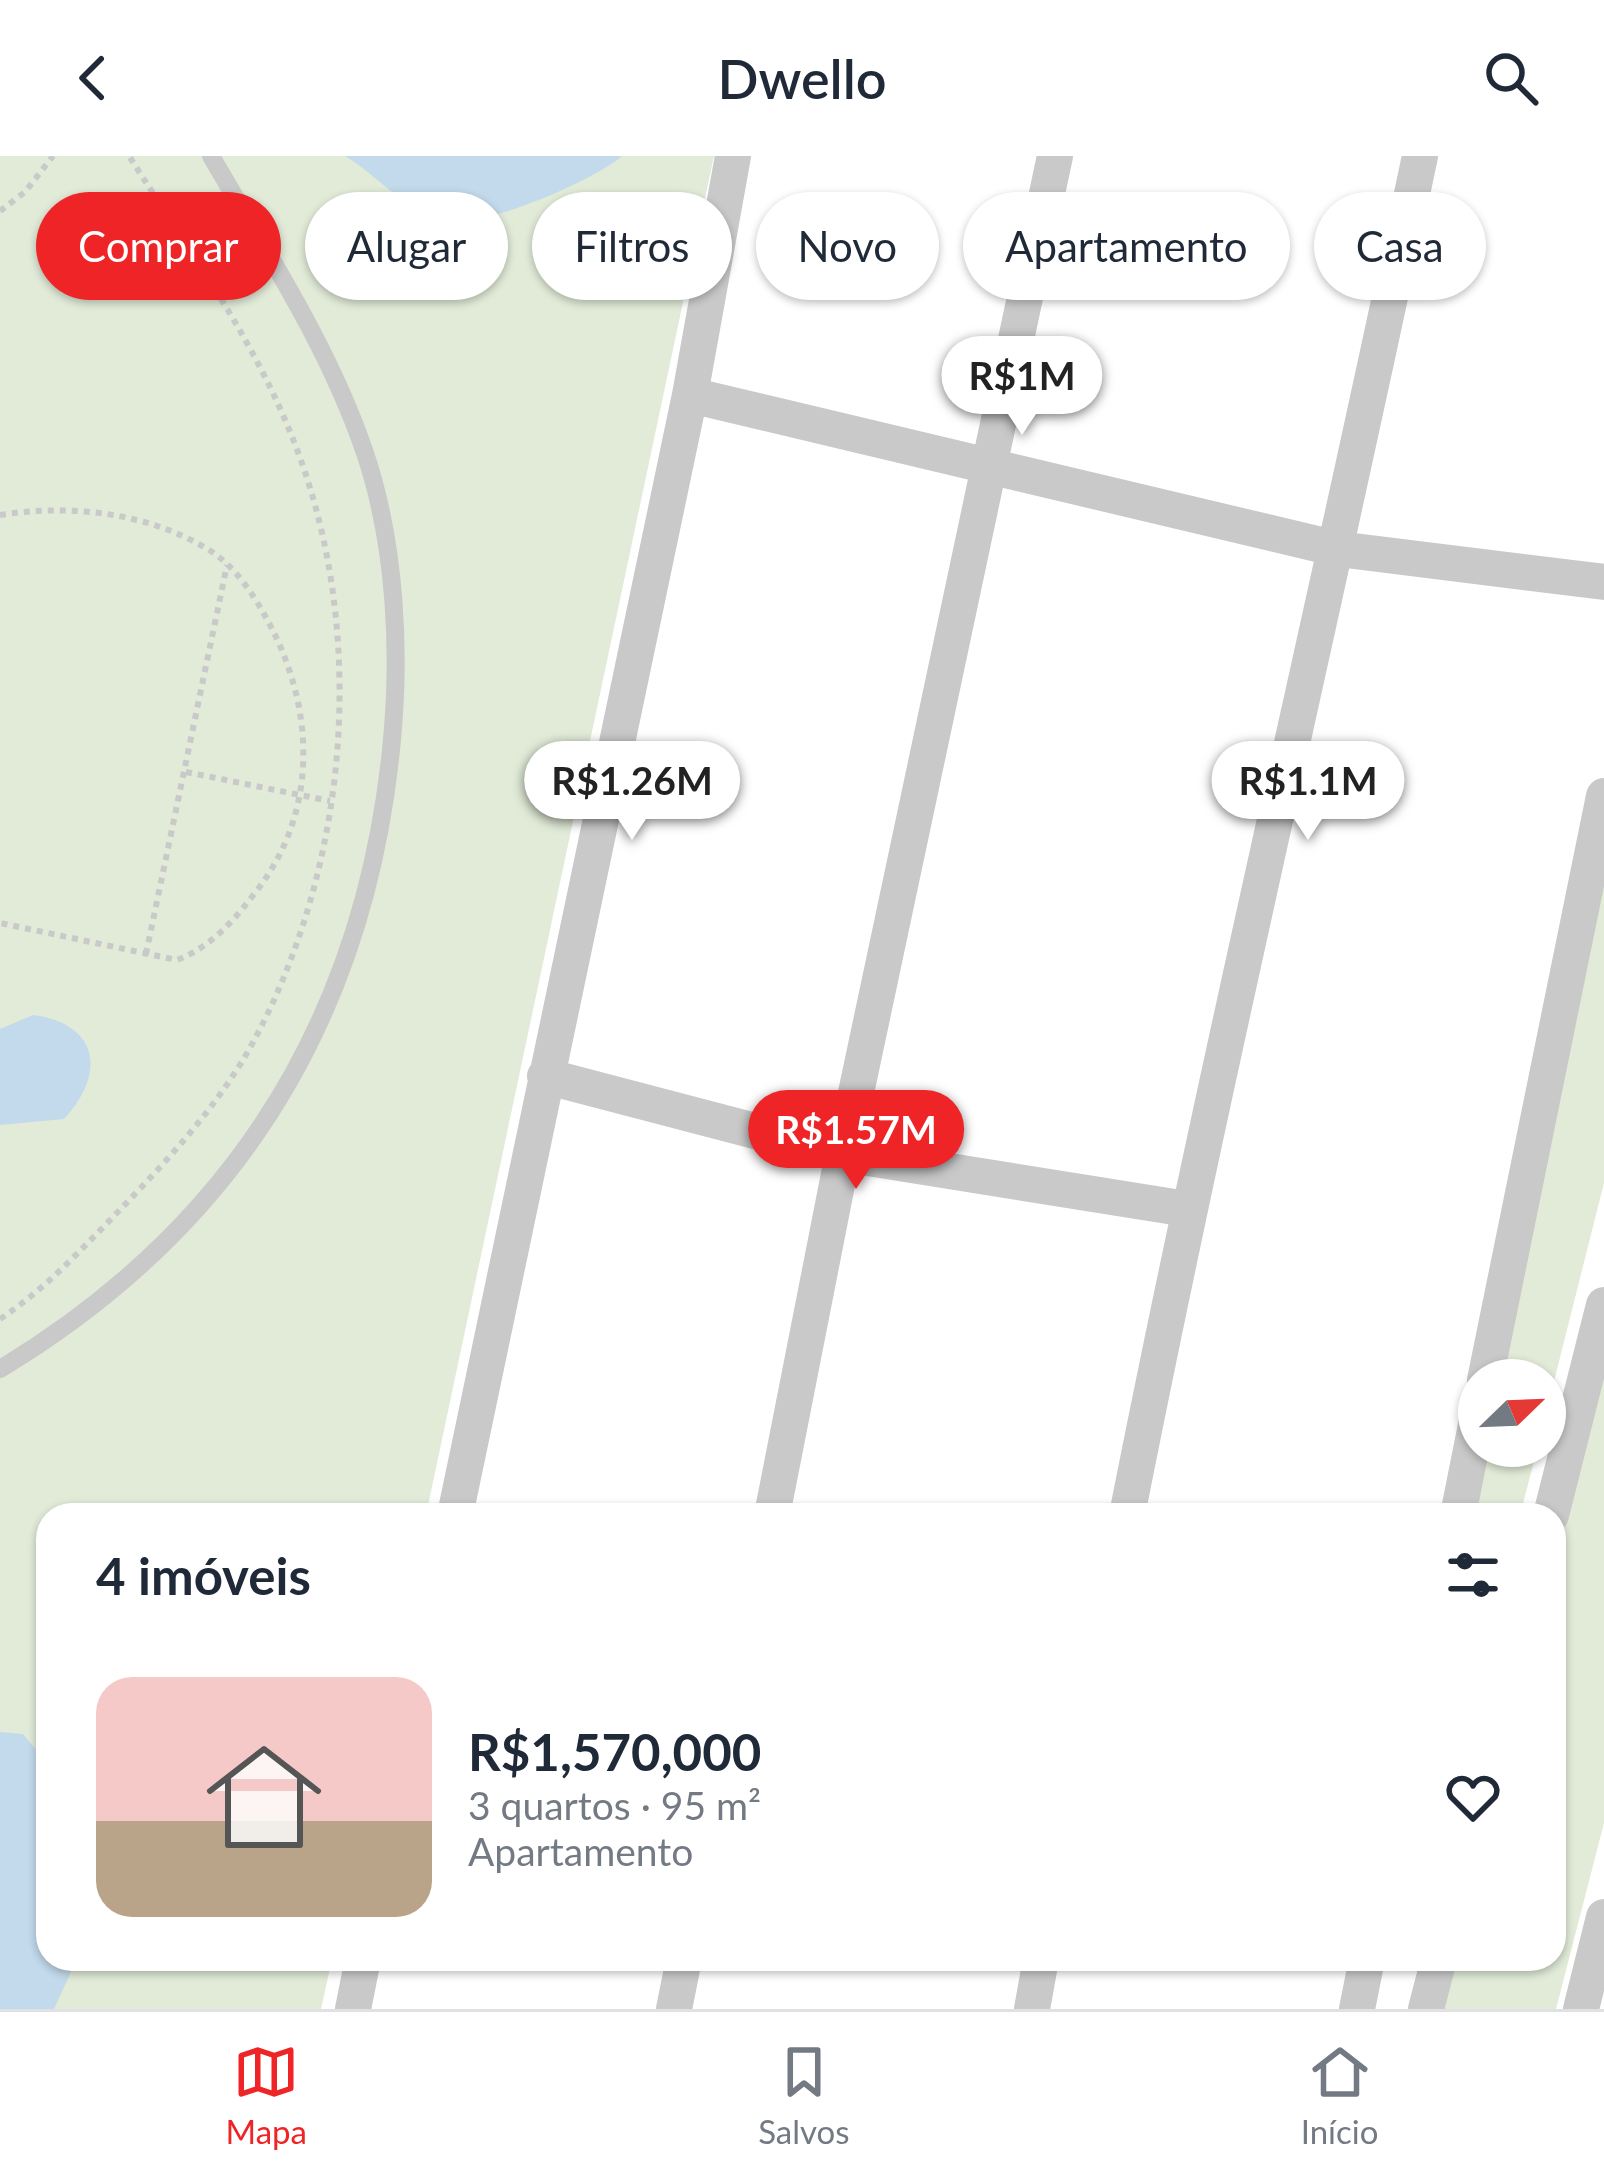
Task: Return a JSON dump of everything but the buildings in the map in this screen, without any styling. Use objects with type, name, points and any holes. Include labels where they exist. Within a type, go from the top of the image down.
[{"type":"street","points":[[456,1503],[690,395],[733,156]]},
{"type":"street","points":[[774,1503],[843,1154],[1055,156]]},
{"type":"street","points":[[1129,1503],[1187,1209],[1338,549],[1420,156]]},
{"type":"street","points":[[690,395],[1338,549],[1604,582]]},
{"type":"street","points":[[1489,1359],[1604,796]]},
{"type":"street","points":[[545,1076],[843,1154],[1187,1209]]},
{"type":"street","points":[[1554,1503],[1604,1305]]},
{"type":"street","points":[[1460,1503],[1468,1467]]},
{"type":"street","points":[[1581,2009],[1604,1917]]},
{"type":"street","points":[[353,2009],[361,1971]]},
{"type":"street","points":[[674,2009],[682,1971]]},
{"type":"street","points":[[1032,2009],[1039,1971]]},
{"type":"street","points":[[1357,2009],[1365,1971]]},
{"type":"street","points":[[1426,2009],[1436,1971]]},
{"type":"lane","points":[[0,1369],[132,1276],[208,1196],[279,1103],[326,1015],[351,951],[387,791],[396,703],[394,633],[367,458],[299,305],[211,156]]},
{"type":"path","points":[[0,211],[25,192],[53,156]]},
{"type":"path","points":[[0,1319],[34,1297],[145,1184],[230,1080],[252,1043],[296,938],[331,801],[341,710],[338,637],[328,561],[301,458],[255,355],[129,156]]},
{"type":"path","points":[[0,514],[69,510],[115,515],[192,541],[227,565],[254,597],[295,680],[305,753],[300,795],[266,878],[218,936],[177,960],[0,923]]},
{"type":"path","points":[[146,954],[227,565]]},
{"type":"path","points":[[186,772],[331,801]]},
{"type":"green space","points":[[0,156],[714,156],[706,192],[532,192],[532,300],[683,300],[429,1503],[36,1503],[36,1971],[329,1971],[321,2009],[0,2009]]},
{"type":"green space","points":[[1604,853],[1604,1183],[1560,1359],[1501,1359]]},
{"type":"green space","points":[[1604,1368],[1604,1823],[1566,1970],[1566,1520]]},
{"type":"green space","points":[[1480,1467],[1533,1467],[1523,1503],[1472,1503]]},
{"type":"green space","points":[[1453,1971],[1566,1971],[1556,2009],[1444,2009]]},
{"type":"water","points":[[345,156],[622,156],[555,192],[532,192],[532,202],[508,211],[508,192],[393,192]]},
{"type":"water","points":[[33,1015],[55,1020],[83,1040],[89,1053],[86,1085],[64,1119],[0,1125],[0,1029]]},
{"type":"water","points":[[0,1732],[23,1734],[36,1750],[36,1971],[71,1971],[54,2009],[0,2009]]}]
